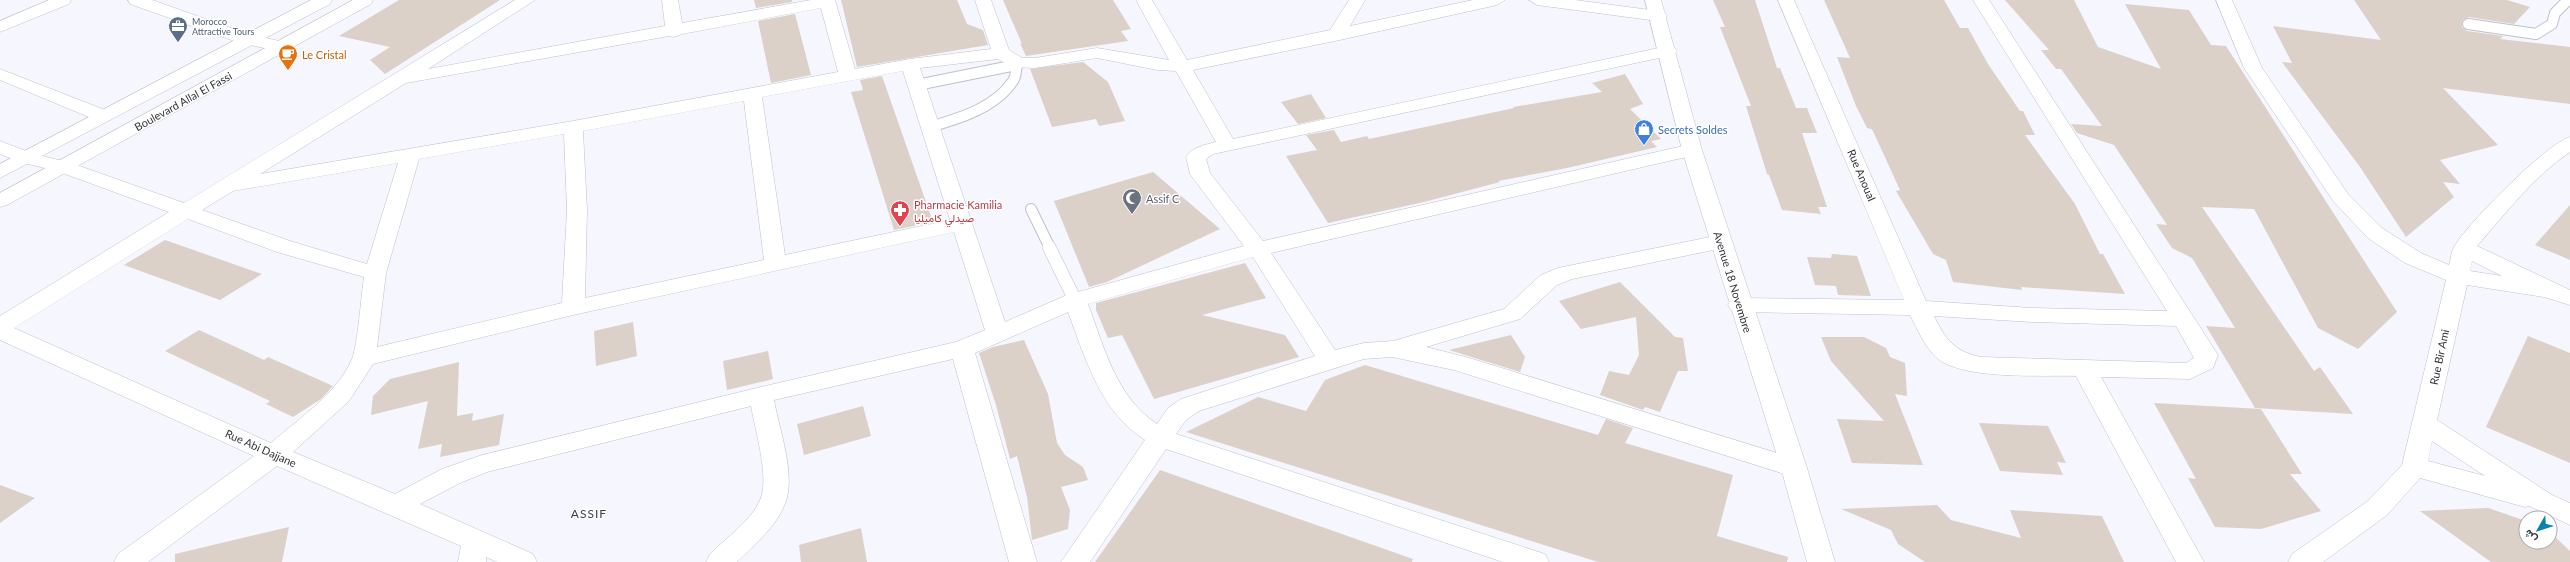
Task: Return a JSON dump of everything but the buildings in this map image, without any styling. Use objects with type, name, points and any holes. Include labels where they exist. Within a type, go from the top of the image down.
[{"type":"street","points":[[0,26],[63,0]]},
{"type":"street","points":[[136,0],[243,38],[253,39],[282,47]]},
{"type":"street","name":"Boulevard Allal El Fassi","points":[[0,172],[324,0]]},
{"type":"street","name":"Boulevard Allal El Fassi","points":[[0,201],[365,0]]},
{"type":"street","points":[[0,326],[527,0]]},
{"type":"street","points":[[670,0],[674,32]]},
{"type":"street","points":[[983,0],[1001,53],[1017,64],[1034,63],[1097,53],[1157,65],[1184,66],[1335,36],[1497,0]]},
{"type":"street","points":[[1144,0],[1184,66],[1227,145]]},
{"type":"street","points":[[1335,36],[1357,0]]},
{"type":"street","points":[[1537,0],[1655,8]]},
{"type":"street","name":"Rue Anoual","points":[[1786,0],[1918,308],[1940,349],[1964,363],[2084,368]]},
{"type":"street","points":[[1981,0],[2206,355],[2205,362],[2199,367],[2190,371],[2084,368]]},
{"type":"street","points":[[2224,0],[2252,68],[2341,198],[2375,233],[2413,258],[2457,276],[2547,290]]},
{"type":"street","points":[[396,80],[674,32],[828,1],[848,76]]},
{"type":"street","name":"Avenue 18 Novembre","points":[[1655,8],[1668,51],[1692,150],[1739,305],[1794,468],[1821,562]]},
{"type":"street","points":[[1329,360],[1258,249],[1200,174],[1196,157],[1207,150],[1227,145],[1668,51]]},
{"type":"street","points":[[225,186],[573,128],[910,64],[1001,53]]},
{"type":"street","points":[[910,64],[960,224],[997,333]]},
{"type":"street","points":[[0,74],[103,116]]},
{"type":"street","points":[[752,94],[775,263]]},
{"type":"street","points":[[572,308],[577,210],[573,128]]},
{"type":"street","name":"Rue Bir Ami","points":[[2302,562],[2356,527],[2406,480],[2414,467],[2426,425],[2464,248],[2508,198],[2549,157],[2570,143]]},
{"type":"street","points":[[0,147],[27,158],[64,167],[285,247],[375,273]]},
{"type":"street","points":[[396,505],[451,476],[482,464],[761,395],[962,349],[1075,300],[1258,249],[1692,150]]},
{"type":"street","points":[[128,562],[274,455],[340,395],[354,377],[364,358],[375,273],[410,156]]},
{"type":"street","points":[[364,358],[572,308],[960,224]]},
{"type":"street","points":[[1392,350],[1512,314],[1549,280],[1566,273],[1720,242]]},
{"type":"street","points":[[2464,248],[2547,290],[2570,298]]},
{"type":"street","points":[[1075,300],[1107,380],[1124,409],[1141,426],[1160,438],[1536,562]]},
{"type":"street","points":[[1739,305],[1918,308],[2032,315],[2183,319]]},
{"type":"street","name":"Rue Abi Dajjane","points":[[0,331],[274,455],[396,505],[474,551],[523,562]]},
{"type":"street","points":[[962,349],[1023,562]]},
{"type":"street","points":[[1075,562],[1177,414],[1190,405],[1329,360],[1364,351],[1392,350],[1425,355],[1458,363],[1794,468]]},
{"type":"street","points":[[2084,368],[2190,562]]},
{"type":"street","points":[[720,562],[763,516],[774,498],[775,479],[761,395]]},
{"type":"street","points":[[2426,425],[2543,502],[2570,515]]},
{"type":"street","points":[[2414,467],[2543,502]]},
{"type":"lane","points":[[2468,24],[2536,34],[2552,24],[2555,13],[2568,0]]},
{"type":"lane","points":[[916,85],[1017,64],[1015,79],[1003,92],[963,117],[930,127]]},
{"type":"lane","points":[[1031,209],[1075,300]]},
{"type":"place","name":"Morocco Attractive Tours","points":[[178,43]]},
{"type":"place","name":"Le Cristal","points":[[288,71]]},
{"type":"place","name":"Secrets Soldes","points":[[1644,146]]},
{"type":"place","name":"Assif C","points":[[1132,215]]},
{"type":"place","name":"Pharmacie Kamilia صيدلي كاميليا","points":[[900,227]]},
{"type":"district","name":"ASSIF","points":[[589,513]]}]
